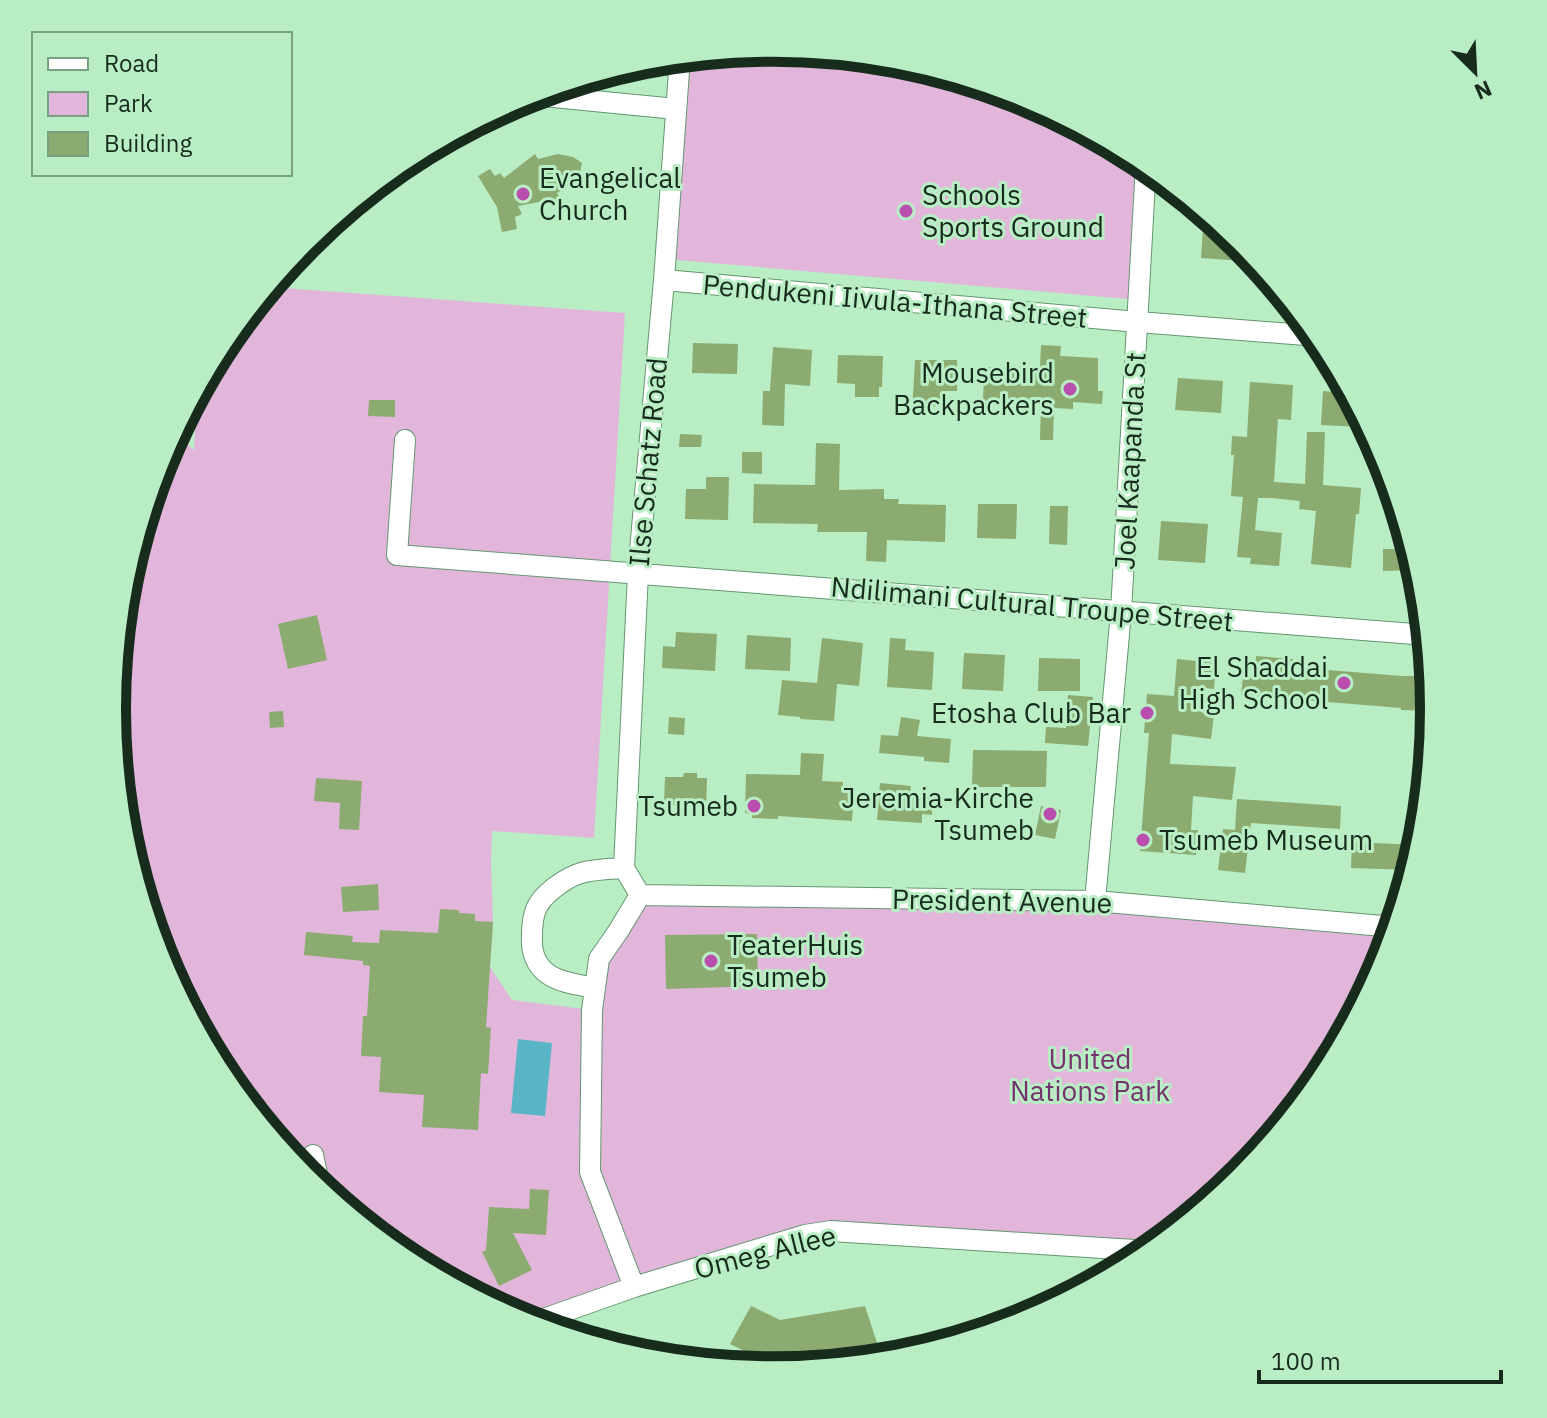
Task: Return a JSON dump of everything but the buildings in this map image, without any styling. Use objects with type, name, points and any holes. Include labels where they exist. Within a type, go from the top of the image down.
[{"type":"street","name":"Ilse Schatz Road","points":[[624,868],[638,573],[679,69]]},
{"type":"street","points":[[561,98],[676,109]]},
{"type":"street","name":"Joel Kaapanda St","points":[[1095,901],[1121,612],[1145,180]]},
{"type":"street","name":"Pendukeni Iivula-Ithana Street","points":[[664,280],[1300,335]]},
{"type":"street","name":"Ndilimani Cultural Troupe Street","points":[[405,440],[397,555],[1416,634]]},
{"type":"street","points":[[595,988],[549,975],[539,965],[532,945],[533,919],[538,903],[567,878],[583,872],[624,868],[640,895],[599,959],[592,1010],[590,1172],[634,1287]]},
{"type":"street","name":"President Avenue","points":[[640,895],[1095,901],[1383,926]]},
{"type":"street","points":[[313,1155],[315,1165]]},
{"type":"street","name":"Omeg Allee","points":[[551,1316],[634,1287],[805,1235],[831,1231],[1129,1250]]},
{"type":"green space","name":"Schools Sports Ground","points":[[774,62],[816,63],[900,74],[981,96],[1021,111],[1097,149],[1141,177],[1139,300],[665,259],[679,69]]},
{"type":"green space","name":"United Nations Park","points":[[282,288],[625,313],[594,838],[492,831],[490,967],[512,1000],[592,1010],[599,959],[640,895],[1095,901],[1384,922],[1354,995],[1311,1068],[1260,1136],[1200,1195],[1126,1251],[831,1231],[552,1317],[487,1289],[414,1247],[380,1222],[347,1195],[287,1136],[260,1103],[213,1032],[193,995],[161,917],[139,835],[132,793],[126,709],[128,667],[139,583],[161,501],[185,442],[194,450],[196,418],[213,385]]},
{"type":"water","points":[[518,1039],[552,1043],[545,1116],[511,1113]]},
{"type":"place","name":"Evangelical Church","points":[[523,194]]},
{"type":"place","name":"Schools Sports Ground","points":[[906,211]]},
{"type":"place","name":"Mousebird Backpackers","points":[[1070,389]]},
{"type":"place","name":"El Shaddai High School","points":[[1344,683]]},
{"type":"place","name":"Etosha Club Bar","points":[[1147,713]]},
{"type":"place","name":"Tsumeb","points":[[754,806]]},
{"type":"place","name":"Jeremia-Kirche Tsumeb","points":[[1050,814]]},
{"type":"place","name":"Tsumeb Museum","points":[[1143,840]]},
{"type":"place","name":"TeaterHuis Tsumeb","points":[[711,961]]}]
